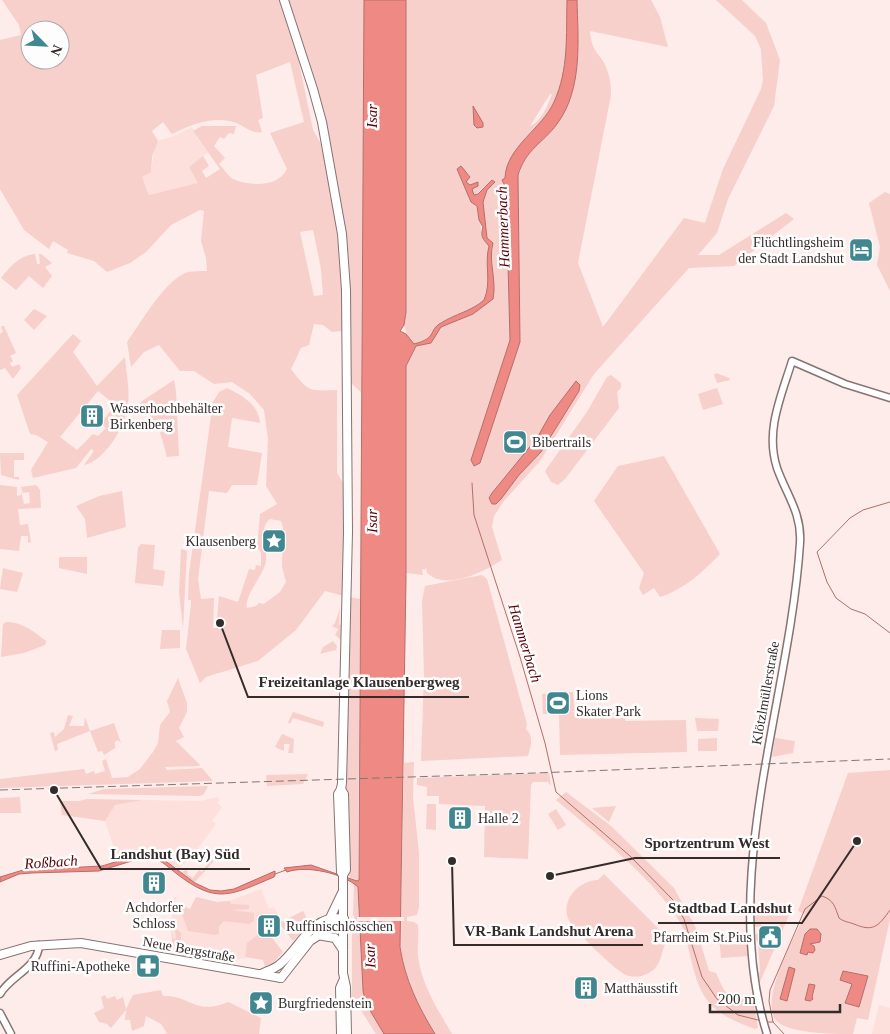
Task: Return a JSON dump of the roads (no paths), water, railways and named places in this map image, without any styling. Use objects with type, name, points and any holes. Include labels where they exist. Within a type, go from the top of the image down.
[{"type":"main road","points":[[284,0],[322,122],[342,234],[346,290],[348,552],[341,789],[344,794],[346,870],[343,874],[343,981],[340,988],[341,1034]]},
{"type":"main road","points":[[261,974],[282,964],[304,936],[330,918],[344,888]]},
{"type":"main road","points":[[330,918],[344,919]]},
{"type":"main road","points":[[281,978],[286,974],[300,952],[318,935],[344,919]]},
{"type":"main road","points":[[318,935],[335,938],[343,950]]},
{"type":"main road","name":"Neue Bergstraße","points":[[0,956],[39,948],[50,948],[53,945],[88,943],[281,978]]},
{"type":"main road","points":[[281,978],[290,952]]},
{"type":"main road","points":[[343,981],[346,987],[347,1034]]},
{"type":"street","name":"Klötzlmüllerstraße","points":[[766,1031],[752,960],[753,860],[757,815],[791,616],[800,542],[798,514],[778,469],[772,442],[776,409],[792,361],[845,384],[890,398]]},
{"type":"street","points":[[0,994],[9,982],[34,960],[39,948]]},
{"type":"street","points":[[0,1014],[11,1034]]},
{"type":"water","name":"Isar","points":[[364,0],[406,0],[406,312],[404,325],[400,331],[406,334],[414,344],[430,337],[435,328],[441,323],[484,300],[488,280],[487,260],[489,246],[482,236],[483,227],[479,220],[477,206],[471,202],[457,169],[461,166],[470,177],[466,182],[470,185],[478,182],[478,186],[472,189],[474,195],[478,194],[492,180],[495,182],[487,190],[483,202],[487,238],[493,243],[491,257],[494,285],[493,299],[473,314],[441,327],[431,343],[416,346],[406,366],[406,579],[400,947],[405,971],[413,992],[435,1034],[384,1034],[365,1002],[358,887],[334,874],[304,869],[287,872],[284,868],[311,865],[357,881],[359,880]]},
{"type":"water","points":[[567,0],[577,0],[578,48],[575,80],[565,110],[557,124],[530,152],[521,166],[518,175],[520,342],[480,463],[474,466],[471,460],[510,340],[506,188],[502,180],[505,178],[511,157],[548,112],[559,90],[566,52]]},
{"type":"water","points":[[473,106],[483,123],[483,127],[477,128],[474,125]]},
{"type":"water","points":[[576,381],[580,385],[579,391],[541,452],[519,475],[501,499],[496,504],[492,504],[489,498],[492,493],[537,438],[550,415]]},
{"type":"water","points":[[148,852],[159,856],[195,883],[210,890],[234,889],[275,871],[275,875],[235,892],[214,893],[191,884],[160,861],[148,856],[99,871],[19,874],[0,882],[0,877],[23,870],[102,866]]},
{"type":"water","points":[[810,929],[817,929],[821,934],[820,942],[810,944],[814,946],[815,950],[813,953],[808,952],[807,955],[800,953],[805,934]]},
{"type":"water","points":[[789,967],[795,969],[787,1001],[780,999]]},
{"type":"water","points":[[843,971],[868,976],[859,1007],[845,1003],[852,984],[840,980]]},
{"type":"water","points":[[809,984],[815,985],[813,999],[810,1001],[805,1000]]},
{"type":"waterway","name":"Hammerbach","points":[[472,483],[474,515],[520,657],[545,743],[556,792],[630,856],[673,900],[684,919],[702,977],[717,999],[738,1015],[762,1021]]},
{"type":"waterway","points":[[890,502],[863,510],[850,518],[817,552],[827,582],[836,598],[851,609],[865,614],[890,633]]},
{"type":"waterway","name":"Roßbach","points":[[275,874],[286,870]]},
{"type":"waterway","points":[[773,1022],[769,1001],[770,990],[805,909],[822,896],[832,902],[839,918],[866,928],[871,928],[878,924],[890,910]]},
{"type":"waterway","name":"Hammerbach","points":[[768,1022],[773,1022],[784,1034]]},
{"type":"railway","points":[[0,790],[536,773],[890,759]]},
{"type":"place","name":"Flüchtlingsheim der Stadt Landshut","points":[[861,250]]},
{"type":"place","name":"Wasserhochbehälter Birkenberg","points":[[92,416]]},
{"type":"place","name":"Bibertrails","points":[[515,442]]},
{"type":"place","name":"Klausenberg","points":[[274,541]]},
{"type":"place","name":"Freizeitanlage Klausenbergweg","points":[[220,623]]},
{"type":"place","name":"Lions Skater Park","points":[[558,703]]},
{"type":"place","name":"Landshut (Bay) Süd","points":[[54,790]]},
{"type":"place","name":"Halle 2","points":[[460,818]]},
{"type":"place","name":"Stadtbad Landshut","points":[[857,841]]},
{"type":"place","name":"VR-Bank Landshut Arena","points":[[452,861]]},
{"type":"place","name":"Sportzentrum West","points":[[550,876]]},
{"type":"place","name":"Achdorfer Schloss","points":[[154,883]]},
{"type":"place","name":"Ruffinischlösschen","points":[[269,926]]},
{"type":"place","name":"Pfarrheim St.Pius","points":[[770,937]]},
{"type":"place","name":"Ruffini-Apotheke","points":[[148,966]]},
{"type":"place","name":"Matthäusstift","points":[[586,988]]},
{"type":"place","name":"Burgfriedenstein","points":[[261,1003]]}]
